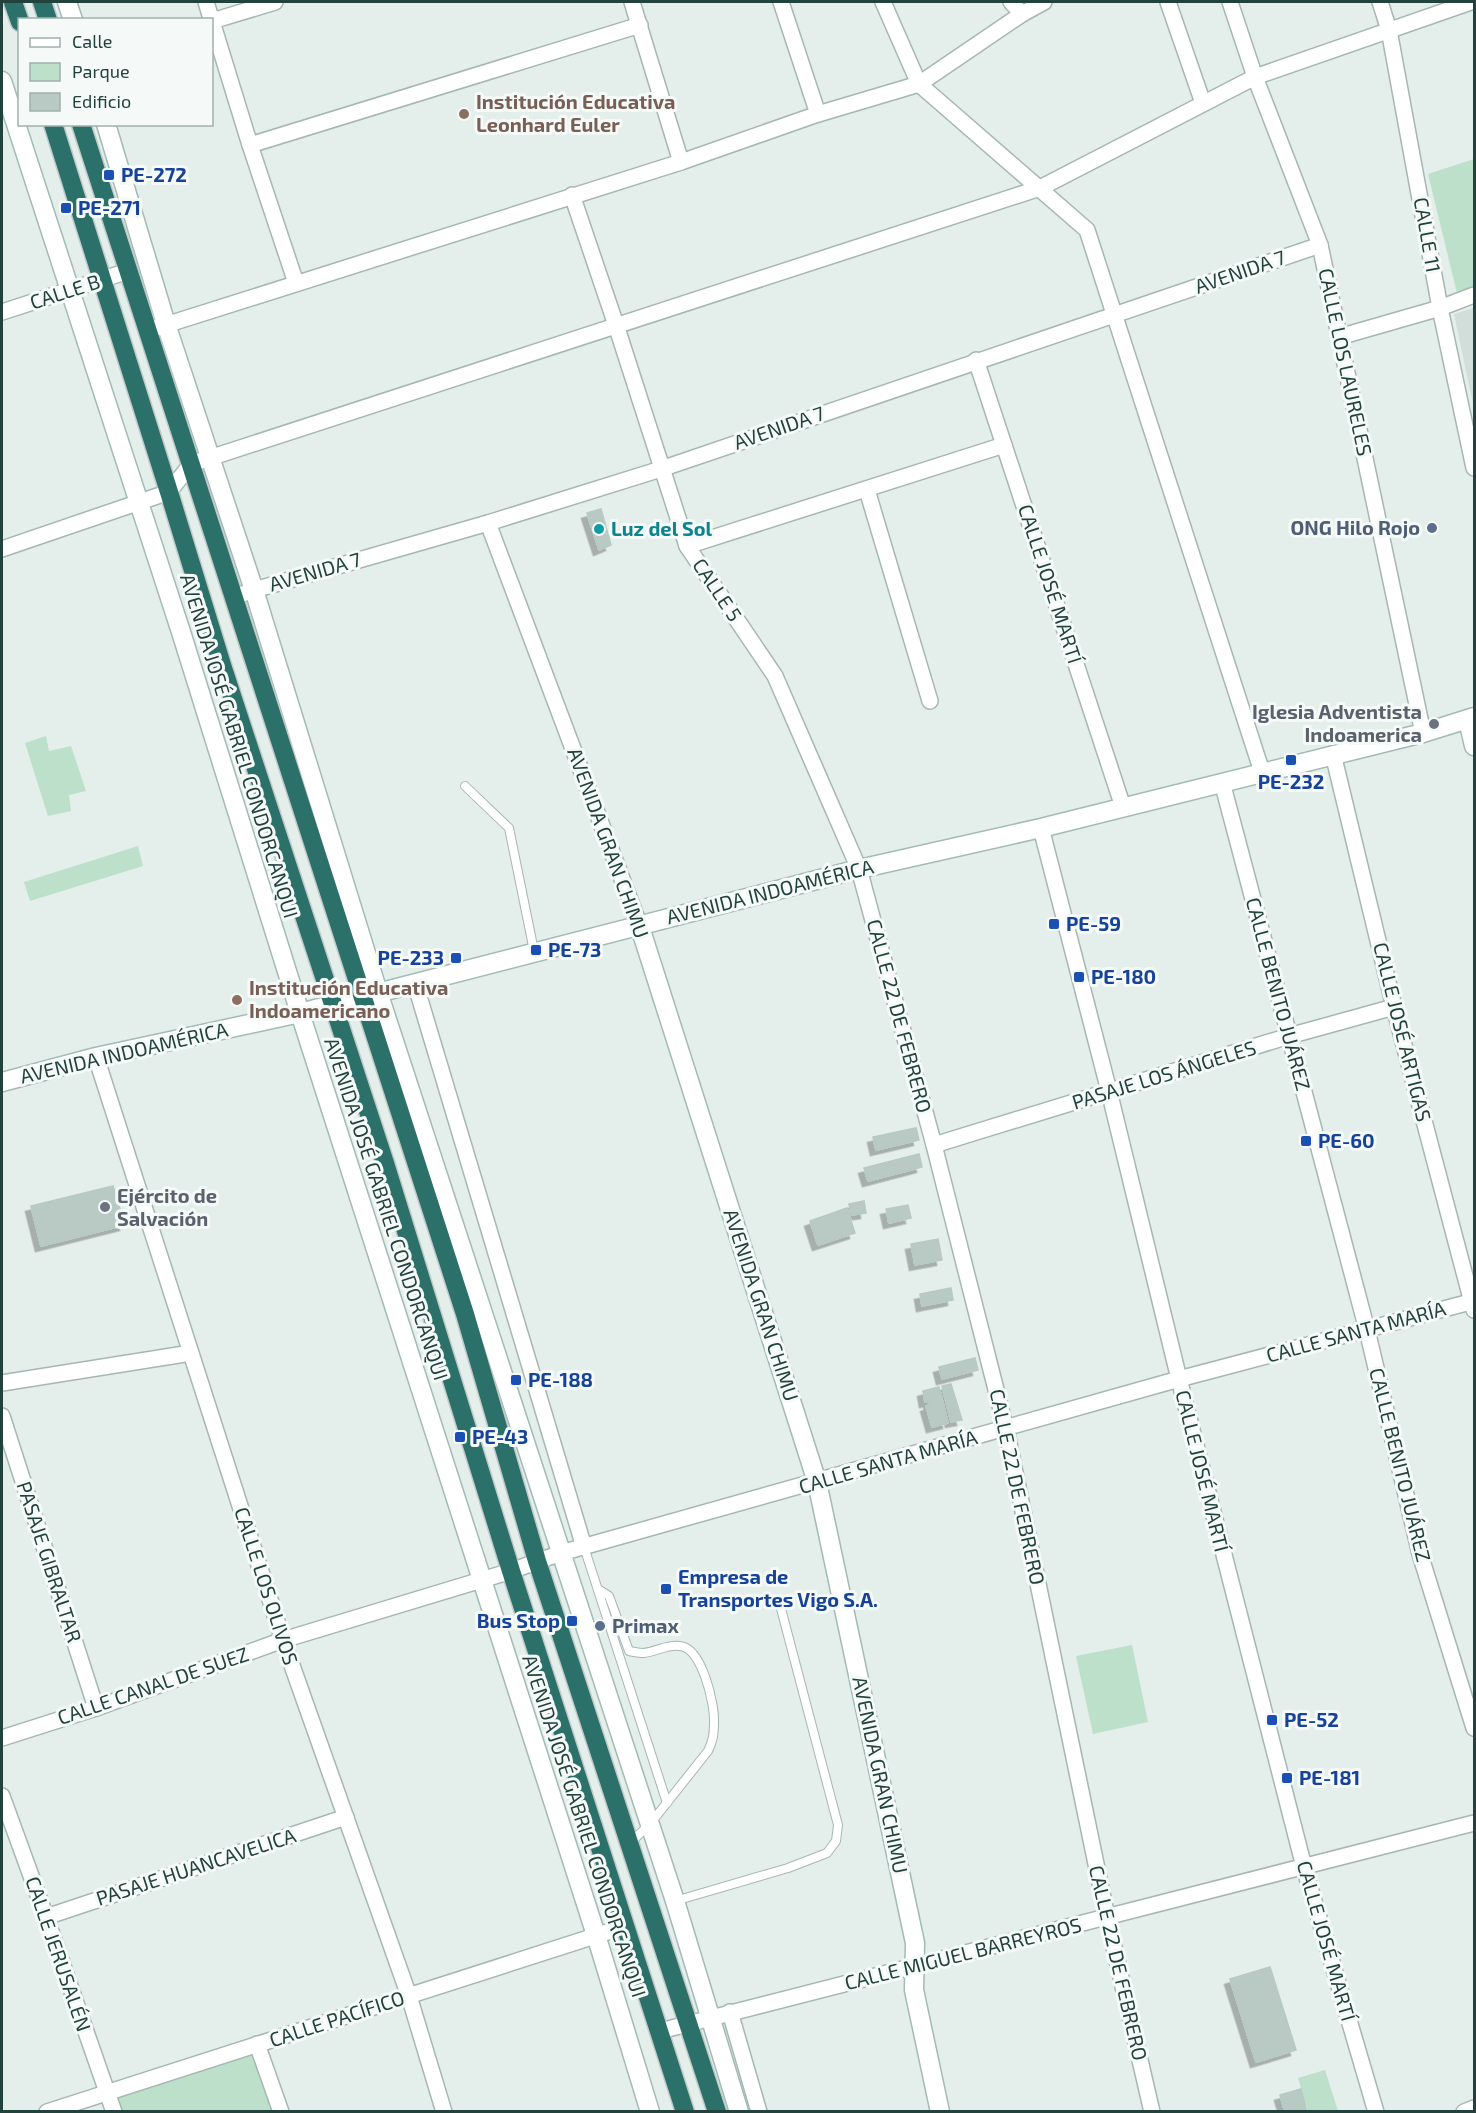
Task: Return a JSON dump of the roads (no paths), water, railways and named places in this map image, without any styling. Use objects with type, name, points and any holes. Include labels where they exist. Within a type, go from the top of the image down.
[{"type":"highway","points":[[13,2],[19,18]]},
{"type":"highway","points":[[42,2],[47,18]]},
{"type":"highway","name":"AVENIDA JOSÉ GABRIEL CONDORCANQUI","points":[[54,126],[222,665],[388,1174],[511,1571],[685,2112]]},
{"type":"highway","name":"AVENIDA JOSÉ GABRIEL CONDORCANQUI","points":[[82,126],[234,597],[370,994],[537,1561],[717,2112]]},
{"type":"street","points":[[68,2],[72,18]]},
{"type":"street","points":[[206,2],[211,18]]},
{"type":"street","points":[[213,21],[275,2]]},
{"type":"street","points":[[632,2],[681,162]]},
{"type":"street","points":[[780,2],[818,114]]},
{"type":"street","points":[[883,2],[919,84],[1087,230],[1262,772]]},
{"type":"street","points":[[1011,2],[1022,14]]},
{"type":"street","points":[[147,330],[681,162],[818,114],[919,84],[1022,14],[1044,2]]},
{"type":"street","points":[[1168,2],[1203,104]]},
{"type":"street","name":"CALLE LOS LAURELES","points":[[1230,2],[1255,77],[1320,245],[1424,733]]},
{"type":"street","name":"CALLE 11","points":[[1380,2],[1389,30],[1440,308],[1474,468]]},
{"type":"street","points":[[2,549],[169,492],[191,464],[1040,188],[1255,77],[1471,2]]},
{"type":"street","points":[[213,24],[296,283]]},
{"type":"street","points":[[250,145],[640,25]]},
{"type":"street","name":"AVENIDA JOSÉ GABRIEL CONDORCANQUI","points":[[2,81],[181,632],[300,1013],[597,1935],[650,2112]]},
{"type":"street","name":"AVENIDA JOSÉ GABRIEL CONDORCANQUI","points":[[107,126],[166,324],[254,590],[370,994],[561,1553],[675,1900],[740,2112]]},
{"type":"street","name":"CALLE 5","points":[[572,195],[687,546],[775,676],[859,869]]},
{"type":"street","name":"AVENIDA 7","points":[[234,597],[488,523],[661,469],[976,360],[1320,245]]},
{"type":"street","name":"CALLE B","points":[[2,312],[128,271]]},
{"type":"street","points":[[1339,337],[1440,308],[1474,295]]},
{"type":"street","name":"CALLE JOSÉ MARTÍ","points":[[976,360],[1123,807]]},
{"type":"street","points":[[687,546],[1004,445]]},
{"type":"street","points":[[867,490],[930,701]]},
{"type":"street","name":"AVENIDA GRAN CHIMU","points":[[488,523],[639,924],[817,1482],[915,1943],[914,1990],[940,2112]]},
{"type":"street","points":[[1472,719],[1474,746]]},
{"type":"street","name":"AVENIDA INDOAMÉRICA","points":[[2,1082],[96,1057],[300,1013],[639,924],[859,869],[1041,828],[1424,733],[1472,719]]},
{"type":"street","name":"CALLE JOSÉ ARTIGAS","points":[[1333,754],[1394,1007],[1473,1304]]},
{"type":"street","name":"CALLE BENITO JUÁREZ","points":[[1222,782],[1367,1330],[1420,1554],[1474,1728]]},
{"type":"street","name":"CALLE JOSÉ MARTÍ","points":[[1041,828],[1304,1867],[1376,2112]]},
{"type":"street","name":"CALLE 22 DE FEBRERO","points":[[859,869],[934,1145],[1006,1429],[1107,1917],[1152,2112]]},
{"type":"street","points":[[416,983],[584,1547]]},
{"type":"street","name":"PASAJE LOS ÁNGELES","points":[[934,1145],[1289,1036],[1394,1007]]},
{"type":"street","name":"CALLE LOS OLIVOS","points":[[96,1057],[283,1640],[409,1996],[444,2112]]},
{"type":"street","name":"CALLE SANTA MARÍA","points":[[511,1571],[561,1553],[1179,1379],[1473,1304]]},
{"type":"street","points":[[2,1383],[191,1353]]},
{"type":"street","name":"PASAJE GIBRALTAR","points":[[2,1416],[96,1708]]},
{"type":"street","name":"CALLE CANAL DE SUEZ","points":[[2,1738],[96,1708],[283,1640],[511,1571]]},
{"type":"street","name":"CALLE JERUSALÉN","points":[[2,1796],[114,2112]]},
{"type":"street","name":"PASAJE HUANCAVELICA","points":[[46,1917],[346,1817]]},
{"type":"street","name":"CALLE MIGUEL BARREYROS","points":[[660,2031],[1474,1823]]},
{"type":"street","name":"CALLE PACÍFICO","points":[[48,2112],[626,1926]]},
{"type":"street","points":[[730,2012],[759,2112]]},
{"type":"street","points":[[257,2044],[281,2112]]},
{"type":"street","points":[[1464,2112],[1474,2108]]},
{"type":"lane","points":[[465,786],[509,828],[535,953]]},
{"type":"lane","points":[[584,1547],[667,1803]]},
{"type":"lane","points":[[598,1589],[609,1596],[629,1651],[643,1653],[662,1647],[682,1646],[695,1653],[708,1687],[714,1720],[713,1741],[708,1751],[650,1824],[629,1844]]},
{"type":"lane","points":[[675,1900],[788,1868],[827,1853],[836,1841],[838,1825],[779,1601]]},
{"type":"place","name":"Institución Educativa Leonhard Euler","points":[[464,114]]},
{"type":"place","name":"PE-272","points":[[109,175]]},
{"type":"place","name":"PE-271","points":[[66,208]]},
{"type":"place","name":"ONG Hilo Rojo","points":[[1432,528]]},
{"type":"place","name":"Luz del Sol","points":[[599,529]]},
{"type":"place","name":"Iglesia Adventista Indoamerica","points":[[1434,724]]},
{"type":"place","name":"PE-232","points":[[1291,760]]},
{"type":"place","name":"PE-59","points":[[1054,924]]},
{"type":"place","name":"PE-73","points":[[536,950]]},
{"type":"place","name":"PE-233","points":[[456,958]]},
{"type":"place","name":"PE-180","points":[[1079,977]]},
{"type":"place","name":"Institución Educativa Indoamericano","points":[[237,1000]]},
{"type":"place","name":"PE-60","points":[[1306,1141]]},
{"type":"place","name":"Ejército de Salvación","points":[[105,1207]]},
{"type":"place","name":"PE-188","points":[[516,1380]]},
{"type":"place","name":"PE-43","points":[[460,1437]]},
{"type":"place","name":"Empresa de Transportes Vigo S.A.","points":[[666,1589]]},
{"type":"place","name":"Bus Stop","points":[[572,1621]]},
{"type":"place","name":"Primax","points":[[600,1626]]},
{"type":"place","name":"PE-52","points":[[1272,1720]]},
{"type":"place","name":"PE-181","points":[[1287,1778]]}]
